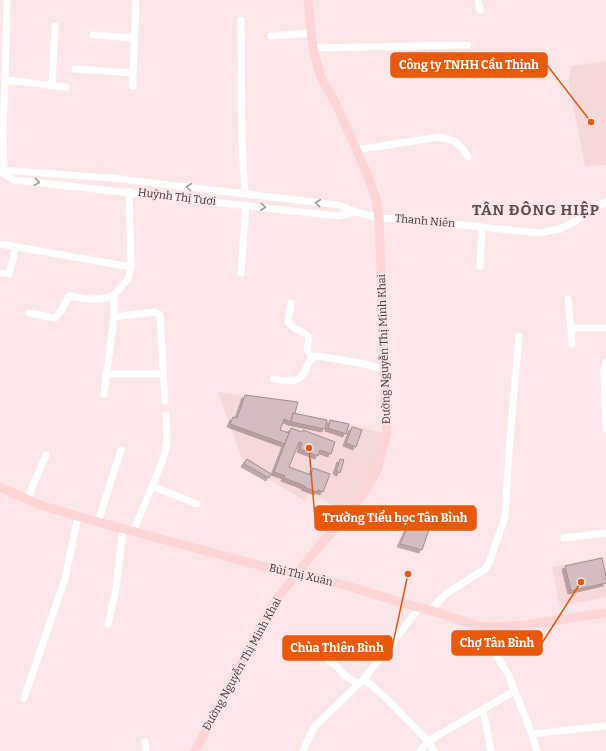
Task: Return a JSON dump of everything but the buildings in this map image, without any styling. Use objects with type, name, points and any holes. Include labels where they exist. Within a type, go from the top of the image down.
[{"type":"main road","name":"Đường Nguyễn Thị Minh Khai","points":[[195,751],[275,601],[364,493],[377,470],[387,433],[387,398],[384,369],[379,218],[376,199],[366,171],[335,102],[322,78],[313,48],[308,0]]},
{"type":"main road","name":"Bùi Thị Xuân","points":[[0,486],[40,505],[123,530],[262,566],[348,586],[478,626],[496,627],[525,625],[606,613]]},
{"type":"street","points":[[1,171],[3,83],[8,0]]},
{"type":"street","points":[[133,86],[136,0]]},
{"type":"street","points":[[478,0],[480,10]]},
{"type":"street","points":[[241,20],[242,143],[245,194]]},
{"type":"street","points":[[52,85],[55,26]]},
{"type":"street","points":[[271,36],[311,33]]},
{"type":"street","points":[[93,35],[135,38]]},
{"type":"street","points":[[313,48],[467,45]]},
{"type":"street","points":[[75,69],[133,73]]},
{"type":"street","points":[[3,83],[66,87]]},
{"type":"street","points":[[356,150],[439,138],[454,141],[462,148],[468,157]]},
{"type":"street","name":"Huỳnh Thị Tươi","points":[[1,171],[78,175],[339,205],[356,212],[379,218]]},
{"type":"street","name":"Huỳnh Thị Tươi","points":[[1,171],[14,180],[129,191],[338,216],[356,212]]},
{"type":"street","points":[[29,313],[55,318],[61,311],[69,296],[95,300],[105,299],[114,295],[124,285],[128,279],[131,267],[129,191]]},
{"type":"street","points":[[289,210],[290,200]]},
{"type":"street","points":[[241,273],[246,206]]},
{"type":"street","name":"Thanh Niên","points":[[379,218],[397,218],[540,234],[574,222],[605,206]]},
{"type":"street","points":[[480,266],[482,227]]},
{"type":"street","points":[[0,244],[131,267]]},
{"type":"street","points":[[0,272],[9,274],[16,247]]},
{"type":"street","points":[[104,394],[114,317],[114,295]]},
{"type":"street","points":[[568,299],[572,344]]},
{"type":"street","points":[[291,303],[288,322],[292,327],[310,337],[307,350],[313,357]]},
{"type":"street","points":[[114,317],[155,312],[158,313],[163,347],[165,401]]},
{"type":"street","points":[[571,328],[606,328]]},
{"type":"street","points":[[430,610],[447,593],[485,569],[489,563],[498,533],[505,517],[519,336]]},
{"type":"street","points":[[274,379],[286,382],[300,379],[313,357],[325,356],[384,369]]},
{"type":"street","points":[[606,362],[604,371],[606,427]]},
{"type":"street","points":[[106,374],[163,374]]},
{"type":"street","points":[[133,532],[163,460],[167,443],[166,415]]},
{"type":"street","points":[[98,522],[121,450]]},
{"type":"street","points":[[28,499],[46,455]]},
{"type":"street","points":[[152,486],[197,504]]},
{"type":"street","points":[[24,698],[65,579],[78,516]]},
{"type":"street","points":[[108,624],[116,589],[123,530]]},
{"type":"street","points":[[564,538],[606,533]]},
{"type":"street","points":[[303,751],[314,727],[361,682],[420,607]]},
{"type":"street","points":[[478,626],[508,674],[532,734],[537,751]]},
{"type":"street","points":[[326,658],[344,675],[361,682],[386,698],[428,741],[434,751]]},
{"type":"street","points":[[420,751],[428,741],[515,691]]},
{"type":"street","points":[[482,709],[491,751]]},
{"type":"street","points":[[532,734],[605,726]]},
{"type":"street","points":[[145,742],[146,751]]},
{"type":"shaded area","points":[[606,61],[606,165],[585,166],[568,80],[571,66]]},
{"type":"shaded area","points":[[218,392],[298,402],[295,413],[355,425],[382,433],[374,468],[360,491],[343,510],[309,493],[305,501],[244,464]]},
{"type":"shaded area","points":[[606,556],[606,597],[560,606],[552,567]]},
{"type":"place","name":"Công ty TNHH Cầu Thịnh","points":[[591,122]]},
{"type":"place","name":"Trường Tiểu học Tân Bình","points":[[309,448]]},
{"type":"place","name":"Chùa Thiên Bình","points":[[408,574]]},
{"type":"place","name":"Chợ Tân Bình","points":[[581,582]]},
{"type":"district","name":"TÂN ĐÔNG HIỆP","points":[[536,210]]}]
